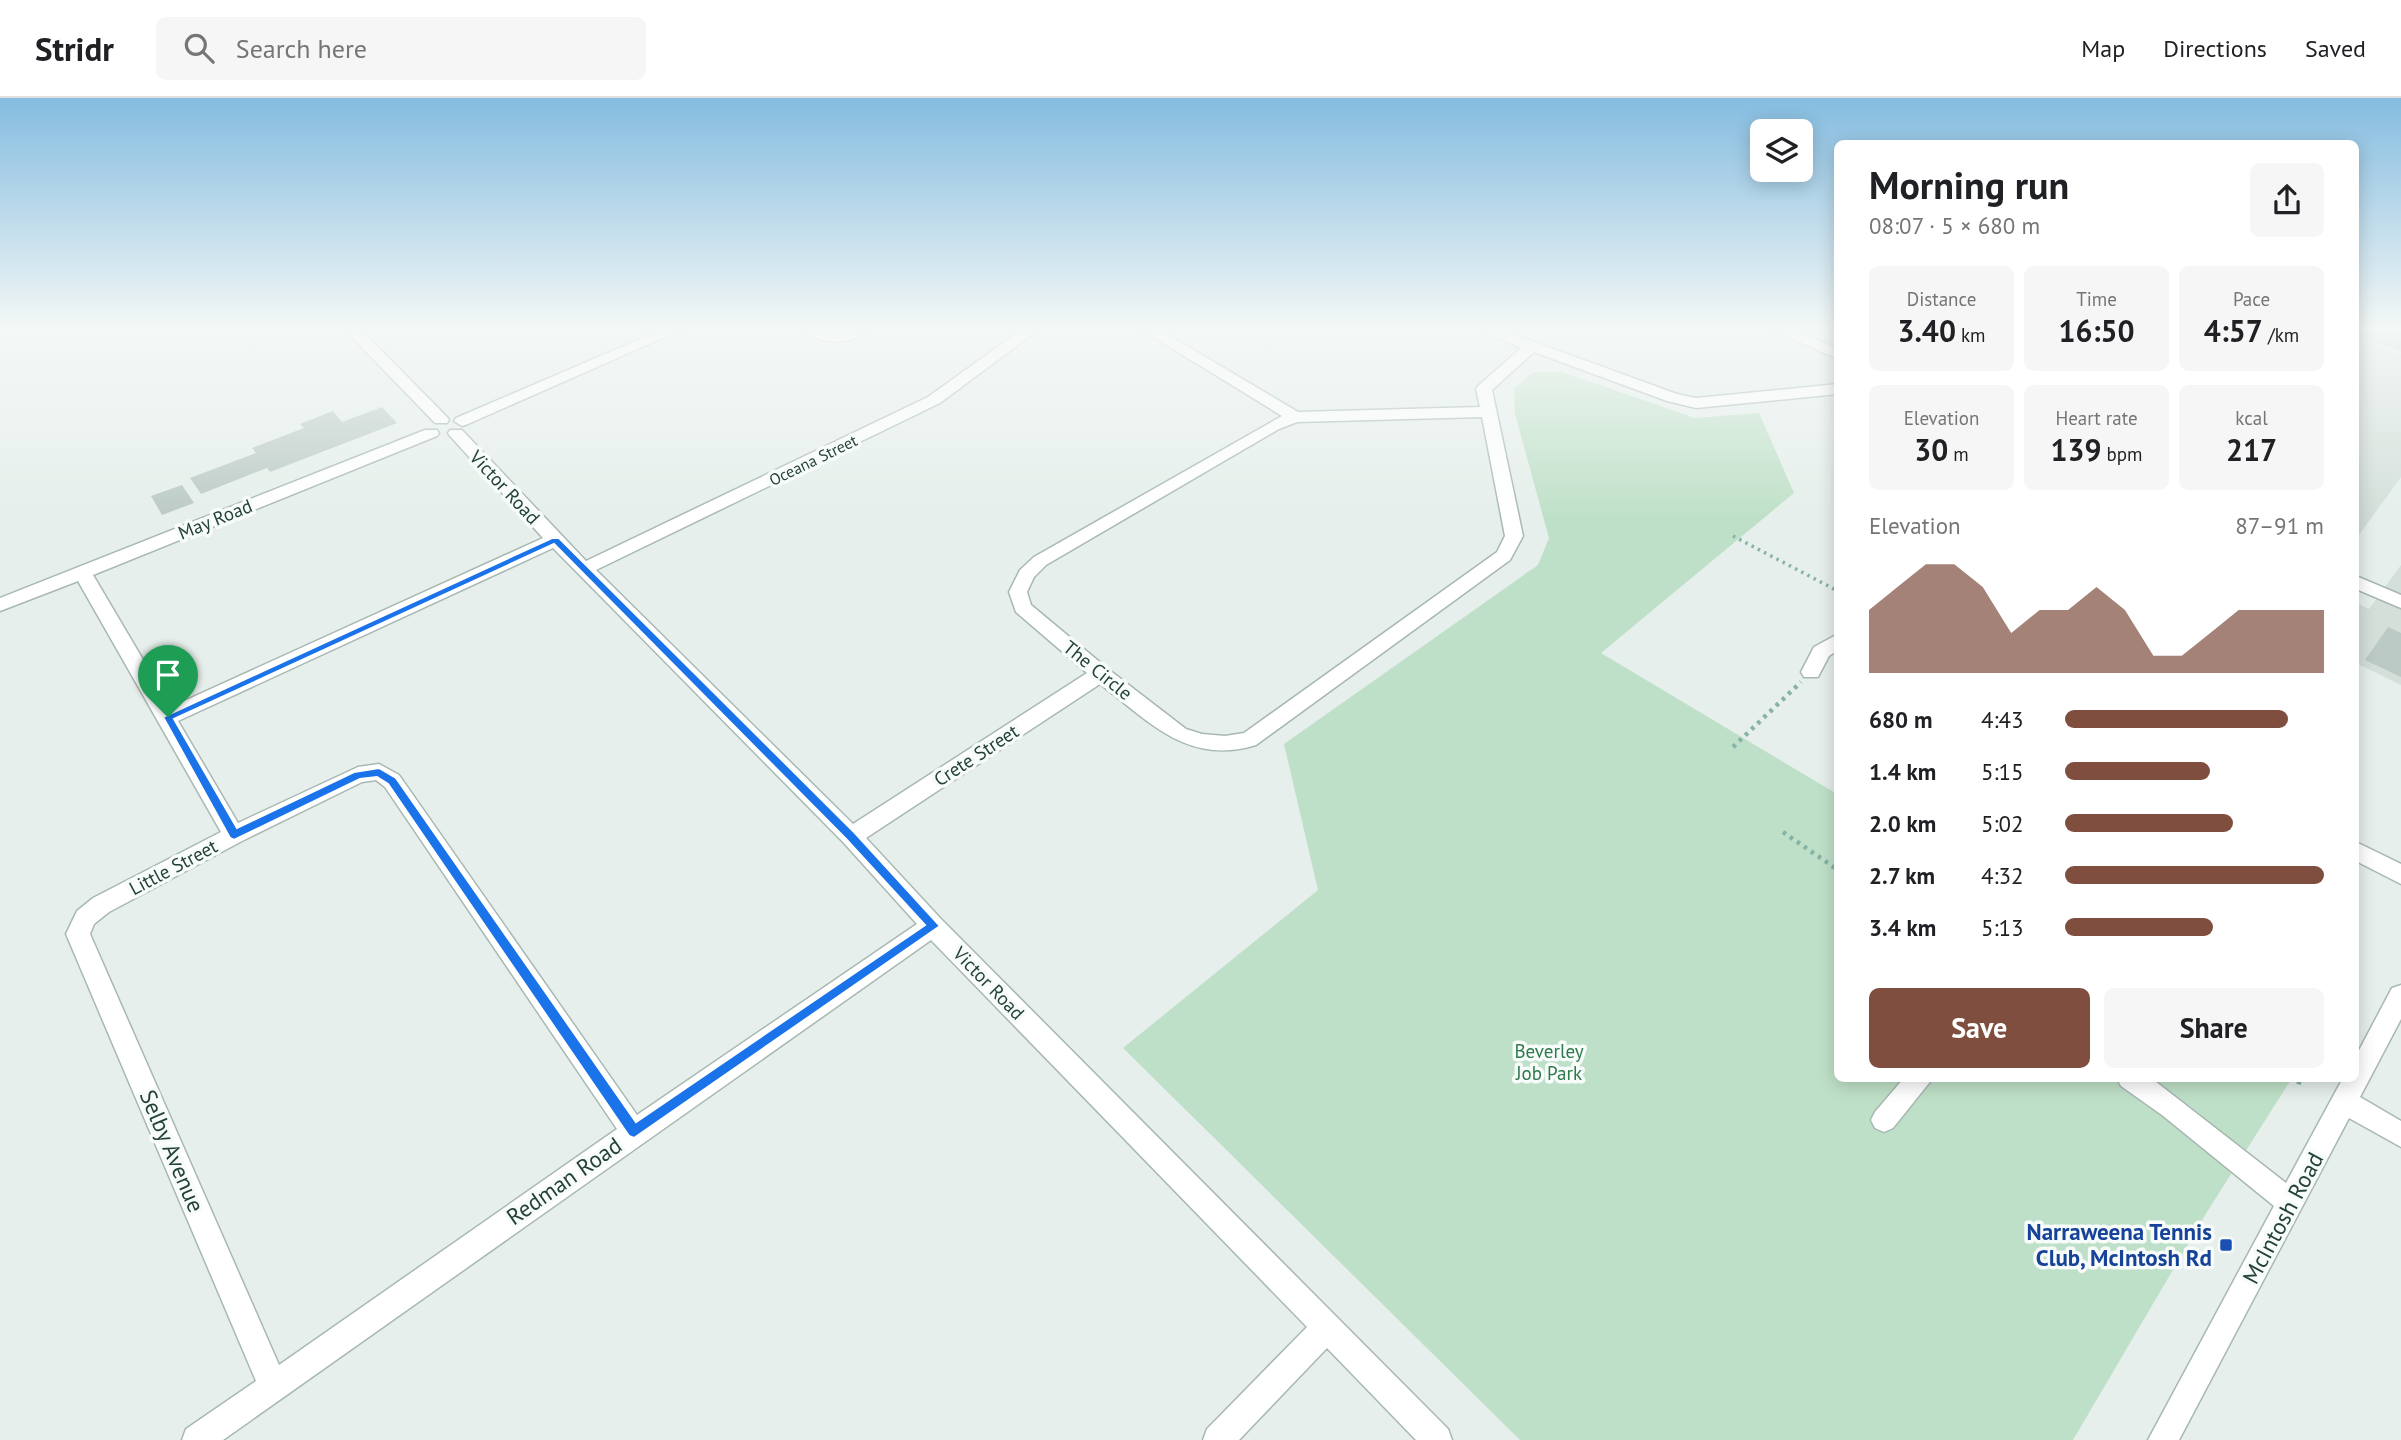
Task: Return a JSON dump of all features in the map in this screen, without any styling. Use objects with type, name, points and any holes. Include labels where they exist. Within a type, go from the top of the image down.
[{"type":"street","points":[[407,393],[443,436],[535,393]]},
{"type":"street","name":"Oceana Street","points":[[584,569],[902,417],[944,393]]},
{"type":"street","points":[[1254,393],[1295,417]]},
{"type":"street","name":"The Circle","points":[[1485,393],[1514,536],[1504,556],[1249,740],[1226,744],[1200,742],[1179,734],[1101,674],[1023,608],[1018,592],[1026,573],[1040,561],[1273,426],[1295,417],[1488,412]]},
{"type":"street","points":[[1658,393],[1696,403],[1801,393]]},
{"type":"street","name":"May Road","points":[[0,605],[436,426]]},
{"type":"street","name":"Victor Road","points":[[459,427],[555,540],[851,836],[933,926],[1437,1440]]},
{"type":"street","points":[[168,717],[555,540]]},
{"type":"street","points":[[82,572],[234,835]]},
{"type":"street","points":[[2359,583],[2401,602]]},
{"type":"street","points":[[1811,672],[1821,652],[1834,644]]},
{"type":"street","name":"Crete Street","points":[[851,836],[1101,674]]},
{"type":"street","name":"Little Street","points":[[85,918],[101,905],[234,835],[358,775],[379,772],[392,781],[634,1132]]},
{"type":"street","points":[[2359,853],[2401,875]]},
{"type":"street","name":"Selby Avenue","points":[[85,918],[78,934],[273,1385]]},
{"type":"street","name":"Redman Road","points":[[197,1440],[634,1132],[933,926]]},
{"type":"street","name":"McIntosh Road","points":[[2359,1075],[2401,995]]},
{"type":"street","points":[[1884,1120],[1917,1082]]},
{"type":"street","points":[[2136,1082],[2159,1096],[2253,1176],[2291,1203]]},
{"type":"street","name":"McIntosh Road","points":[[2163,1440],[2355,1082]]},
{"type":"street","points":[[2345,1102],[2401,1135]]},
{"type":"street","points":[[1218,1440],[1327,1327]]},
{"type":"path","points":[[1733,536],[1834,589]]},
{"type":"path","points":[[1733,747],[1811,672]]},
{"type":"path","points":[[1783,831],[1834,867]]},
{"type":"shaded area","points":[[2359,393],[2401,393],[2401,477],[2359,535]]},
{"type":"shaded area","points":[[2401,565],[2401,685],[2359,664],[2359,604],[2369,609]]},
{"type":"green space","name":"Beverley Job Park","points":[[1514,393],[1622,393],[1695,418],[1759,413],[1794,493],[1601,653],[1834,792],[1834,1082],[2289,1082],[2207,1212],[2073,1440],[1520,1440],[1123,1048],[1318,890],[1284,744],[1538,565],[1549,538],[1515,414]]},
{"type":"building","points":[[382,407],[397,423],[270,472],[267,468],[201,494],[190,478],[256,453],[252,448],[304,428],[300,424],[333,411],[342,422]]},
{"type":"building","points":[[182,485],[194,503],[162,515],[151,496]]},
{"type":"building","points":[[2388,627],[2401,633],[2401,677],[2365,660]]},
{"type":"place","name":"Narraweena Tennis Club, McIntosh Rd","points":[[2226,1245]]},
{"type":"route","points":[[555,540],[851,836],[933,926],[634,1132],[392,781],[379,772],[358,775],[234,835],[168,717],[555,540]]}]
